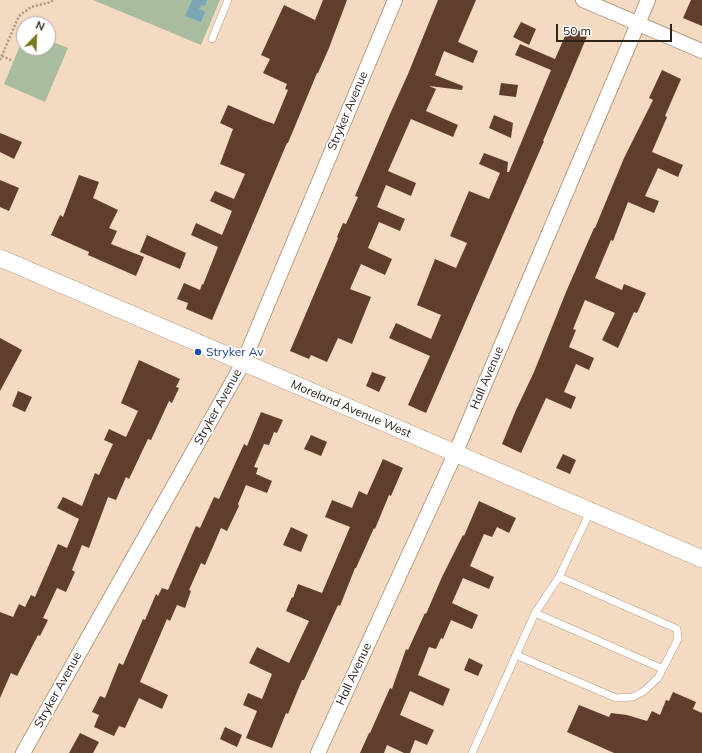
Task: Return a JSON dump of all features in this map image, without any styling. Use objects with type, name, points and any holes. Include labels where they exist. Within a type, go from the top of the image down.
[{"type":"street","name":"Stryker Avenue","points":[[23,753],[243,363],[395,0]]},
{"type":"street","points":[[583,0],[702,51]]},
{"type":"street","name":"Hall Avenue","points":[[318,753],[455,454],[648,0]]},
{"type":"street","name":"Moreland Avenue West","points":[[0,258],[702,559]]},
{"type":"lane","points":[[212,39],[228,0]]},
{"type":"lane","points":[[472,753],[535,613],[559,577],[590,512]]},
{"type":"lane","points":[[516,655],[616,698],[633,697],[644,691],[658,678],[663,669],[678,639],[677,629],[559,577]]},
{"type":"lane","points":[[535,613],[663,669]]},
{"type":"path","points":[[0,60],[20,16],[31,7],[51,2],[53,0]]},
{"type":"path","points":[[2,56],[13,61]]},
{"type":"green space","points":[[93,0],[220,0],[201,45]]},
{"type":"green space","points":[[56,43],[68,48],[45,102],[4,84],[16,55],[56,56]]},
{"type":"water","points":[[192,0],[207,0],[205,6],[201,5],[199,9],[205,12],[201,22],[185,16]]},
{"type":"building","points":[[323,0],[347,0],[329,48],[212,320],[186,309],[188,303],[177,299],[184,283],[200,290],[218,247],[191,235],[196,223],[222,235],[232,211],[210,201],[215,191],[234,199],[245,174],[220,164],[233,129],[220,123],[228,105],[274,124],[288,90],[285,89],[287,84],[263,73],[270,59],[261,55],[284,5],[315,20]]},
{"type":"building","points":[[438,0],[476,0],[458,42],[478,51],[473,63],[444,51],[435,75],[463,86],[462,90],[429,86],[436,89],[426,111],[458,125],[453,137],[411,119],[388,171],[416,183],[411,196],[386,185],[377,207],[405,219],[400,231],[379,222],[368,248],[392,259],[385,275],[361,264],[350,289],[371,297],[352,344],[338,338],[327,362],[311,355],[309,359],[290,351],[343,223],[346,224],[358,197],[355,196],[408,74]]},
{"type":"building","points":[[691,0],[702,0],[702,26],[683,18]]},
{"type":"building","points":[[521,22],[536,29],[529,45],[513,37]]},
{"type":"building","points":[[569,27],[588,34],[544,141],[426,413],[408,405],[430,356],[389,338],[396,323],[431,339],[441,315],[417,305],[435,259],[456,268],[467,243],[450,236],[469,191],[489,199],[500,173],[479,164],[484,153],[508,162],[507,172],[509,172],[551,70],[515,55],[520,44],[555,59]]},
{"type":"building","points":[[662,70],[681,79],[665,116],[667,117],[652,152],[683,165],[678,177],[658,168],[645,196],[659,201],[654,213],[628,202],[613,241],[611,240],[595,278],[622,290],[624,284],[646,293],[637,313],[634,312],[618,348],[602,340],[615,313],[585,300],[573,329],[576,330],[569,347],[594,358],[589,370],[576,364],[564,392],[576,397],[571,409],[546,398],[521,453],[502,444],[624,158],[653,100],[649,98]]},
{"type":"building","points":[[501,83],[518,85],[516,97],[499,95]]},
{"type":"building","points":[[494,115],[513,123],[511,138],[489,128]]},
{"type":"building","points":[[0,133],[22,142],[14,159],[0,152]]},
{"type":"building","points":[[79,175],[99,182],[93,198],[118,210],[109,228],[117,231],[111,244],[144,257],[136,276],[88,255],[89,252],[51,235],[60,215],[63,217]]},
{"type":"building","points":[[0,180],[19,188],[9,211],[0,207]]},
{"type":"building","points":[[147,235],[186,253],[180,269],[140,252]]},
{"type":"building","points":[[0,338],[22,350],[0,391]]},
{"type":"building","points":[[139,360],[180,379],[176,387],[179,388],[172,403],[169,401],[151,440],[148,439],[129,479],[126,477],[116,500],[108,497],[89,548],[82,545],[72,570],[75,572],[66,592],[57,588],[43,618],[48,620],[40,636],[38,635],[17,676],[11,673],[0,698],[0,612],[13,617],[19,604],[25,607],[31,595],[35,597],[58,544],[67,548],[79,519],[57,508],[63,497],[82,506],[95,473],[99,475],[113,444],[104,440],[109,429],[126,437],[138,411],[121,403]]},
{"type":"building","points":[[372,372],[386,377],[379,392],[366,386]]},
{"type":"building","points":[[18,391],[32,397],[25,412],[12,406]]},
{"type":"building","points":[[261,412],[283,420],[277,433],[274,432],[269,445],[264,444],[254,467],[258,468],[256,474],[272,481],[267,493],[246,485],[238,504],[239,506],[227,531],[221,528],[205,565],[201,563],[189,590],[191,591],[185,608],[177,605],[170,621],[167,619],[140,682],[168,695],[162,709],[139,698],[125,728],[119,726],[114,736],[94,727],[99,715],[92,712],[100,696],[105,698],[119,663],[123,665],[143,619],[145,620],[156,594],[158,596],[162,588],[168,590],[196,526],[200,528],[214,497],[219,499],[244,444],[247,446]]},
{"type":"building","points":[[311,435],[327,442],[321,456],[304,449]]},
{"type":"building","points":[[563,454],[576,460],[570,474],[556,468]]},
{"type":"building","points":[[383,459],[403,468],[391,496],[389,495],[375,529],[374,528],[355,568],[340,606],[338,605],[304,680],[302,680],[288,714],[286,713],[272,748],[246,738],[257,711],[243,705],[248,693],[262,699],[272,674],[249,663],[257,647],[289,663],[309,621],[286,611],[292,597],[293,598],[298,584],[322,593],[350,527],[325,517],[332,500],[352,508],[359,491],[367,495]]},
{"type":"building","points":[[479,501],[516,518],[509,533],[497,527],[492,537],[484,534],[470,566],[494,577],[489,589],[463,578],[452,603],[478,615],[472,629],[451,620],[443,639],[441,638],[436,649],[429,647],[418,675],[450,689],[443,706],[410,691],[400,715],[434,730],[427,745],[415,740],[410,753],[404,753],[387,745],[384,753],[360,753],[390,688],[392,689],[406,649],[408,650],[425,613],[426,614],[442,577],[463,535],[464,536]]},
{"type":"building","points":[[291,527],[308,535],[301,552],[283,545]]},
{"type":"building","points":[[469,658],[483,665],[478,676],[464,670]]},
{"type":"building","points":[[673,692],[696,702],[693,709],[702,713],[702,753],[614,753],[567,732],[579,705],[609,717],[611,713],[627,715],[647,721],[652,711],[660,715],[666,700],[669,701]]},
{"type":"building","points":[[225,727],[242,735],[237,747],[220,739]]},
{"type":"building","points":[[80,733],[99,742],[93,753],[69,753]]},
{"type":"place","name":"Stryker Av","points":[[198,352]]}]
